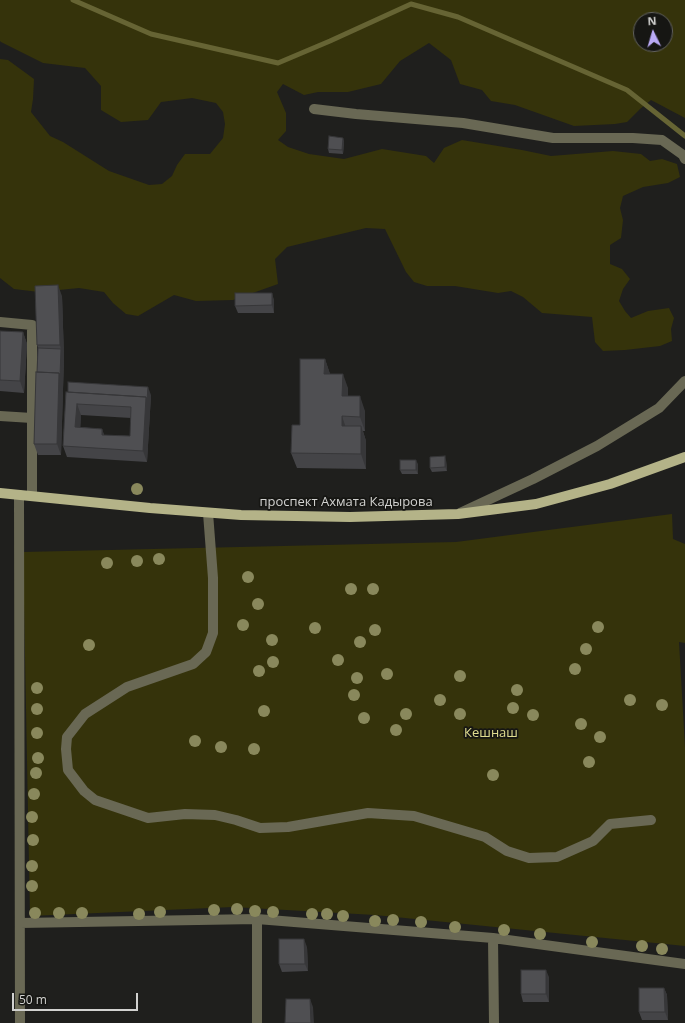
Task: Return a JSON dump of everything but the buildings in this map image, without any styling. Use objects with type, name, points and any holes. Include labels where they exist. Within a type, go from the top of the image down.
[{"type":"main road","name":"проспект Ахмата Кадырова","points":[[0,493],[241,515],[350,517],[458,514],[536,504],[610,484],[685,457]]},
{"type":"street","points":[[314,109],[463,123],[553,138],[633,138],[662,140],[683,155],[685,159]]},
{"type":"street","points":[[0,322],[32,325],[32,496]]},
{"type":"street","points":[[458,514],[533,480],[597,446],[659,408],[685,381]]},
{"type":"street","points":[[0,416],[32,418]]},
{"type":"street","points":[[18,495],[20,1023]]},
{"type":"street","points":[[208,513],[212,578],[213,633],[206,652],[193,664],[127,687],[85,714],[67,737],[66,749],[68,770],[84,791],[95,800],[148,818],[185,814],[215,815],[260,828],[288,827],[368,813],[414,816],[485,837],[507,851],[530,858],[557,856],[593,841],[610,824],[652,820]]},
{"type":"street","points":[[20,923],[256,920],[493,938],[685,964]]},
{"type":"street","points":[[256,920],[257,1023]]},
{"type":"street","points":[[493,938],[494,1023]]},
{"type":"green space","points":[[0,0],[685,0],[685,118],[651,100],[627,122],[574,126],[515,105],[491,101],[482,90],[460,84],[451,60],[429,43],[400,61],[381,84],[348,92],[318,92],[304,95],[283,84],[277,92],[286,113],[286,131],[278,140],[288,147],[309,154],[344,159],[382,149],[426,156],[434,163],[444,148],[462,140],[551,156],[613,151],[641,154],[650,161],[662,159],[677,164],[680,177],[668,183],[643,187],[623,196],[620,208],[623,220],[621,238],[610,245],[610,264],[622,269],[630,279],[623,289],[619,301],[625,311],[631,318],[648,311],[669,308],[674,318],[671,329],[672,341],[660,346],[603,351],[595,342],[592,317],[542,313],[523,297],[511,291],[498,293],[455,286],[427,286],[414,282],[406,272],[385,229],[366,228],[287,247],[275,259],[278,284],[233,300],[196,301],[174,295],[138,316],[126,314],[113,303],[104,292],[79,288],[39,292],[14,289],[0,278],[0,59],[8,60],[34,79],[31,112],[50,136],[63,142],[109,171],[149,185],[162,184],[172,176],[177,165],[185,154],[210,154],[223,138],[225,124],[223,112],[216,103],[192,98],[161,102],[148,120],[121,122],[101,110],[101,86],[85,68],[43,63],[1,42]]},
{"type":"green space","name":"Кешнаш","points":[[672,514],[673,539],[685,544],[685,643],[679,642],[685,747],[685,946],[375,915],[233,907],[30,916],[23,552],[456,542]]},
{"type":"waterway","points":[[73,0],[151,34],[278,63],[411,4],[458,17],[627,90],[685,136]]}]
